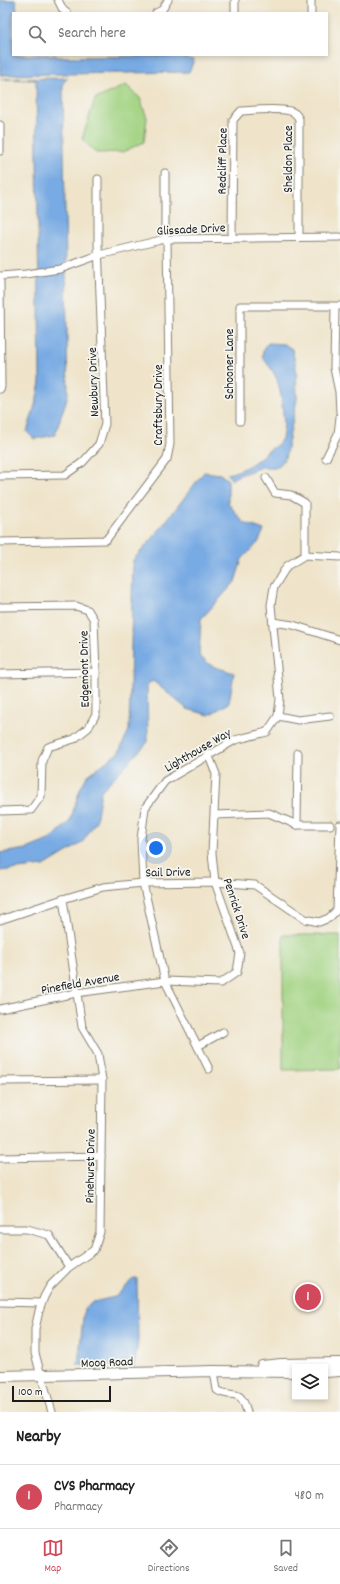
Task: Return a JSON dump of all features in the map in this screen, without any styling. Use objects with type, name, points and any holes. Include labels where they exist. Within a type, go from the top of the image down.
[{"type":"street","points":[[58,0],[66,12]]},
{"type":"street","points":[[158,12],[162,10],[168,0]]},
{"type":"street","points":[[235,0],[235,12]]},
{"type":"street","points":[[311,0],[311,12]]},
{"type":"street","name":"Sheldon Place","points":[[265,110],[291,111],[296,114],[299,120],[299,237]]},
{"type":"street","name":"Redcliff Place","points":[[232,238],[233,120],[241,111],[265,110]]},
{"type":"street","points":[[0,125],[0,151]]},
{"type":"street","points":[[165,172],[166,240]]},
{"type":"street","name":"Newbury Drive","points":[[0,476],[65,474],[83,462],[99,444],[106,424],[99,255],[98,179]]},
{"type":"street","name":"Glissade Drive","points":[[0,276],[60,269],[99,255],[166,240],[340,237]]},
{"type":"street","name":"Craftsbury Drive","points":[[0,542],[106,540],[167,459],[170,444],[166,240]]},
{"type":"street","points":[[0,282],[0,389]]},
{"type":"street","name":"Schooner Lane","points":[[240,421],[240,306],[337,307]]},
{"type":"street","points":[[337,307],[337,368],[340,412]]},
{"type":"street","points":[[326,458],[339,434],[340,417]]},
{"type":"street","points":[[266,478],[275,493],[291,495],[305,503],[305,555]]},
{"type":"street","points":[[330,716],[298,720],[278,716],[280,699],[271,605],[274,586],[287,566],[305,555],[340,557]]},
{"type":"street","name":"Edgemont Drive","points":[[0,607],[76,606],[88,610],[94,620],[96,672],[96,714],[88,728],[74,739],[48,747],[42,761],[41,796],[35,806],[31,810],[0,811]]},
{"type":"street","points":[[273,622],[293,625],[340,640]]},
{"type":"street","points":[[0,674],[96,672]]},
{"type":"street","name":"Lighthouse Way","points":[[209,1069],[165,981],[144,883],[141,839],[145,808],[165,781],[208,754],[235,740],[267,732],[278,716]]},
{"type":"street","points":[[297,825],[298,753]]},
{"type":"street","name":"Penrick Drive","points":[[165,981],[221,983],[237,972],[240,953],[215,882],[212,853],[216,774],[208,754]]},
{"type":"street","points":[[215,815],[269,813],[297,825],[330,825]]},
{"type":"street","name":"Sail Drive","points":[[0,920],[63,898],[103,887],[144,883],[215,882],[255,885],[305,919],[319,922],[329,918],[337,910],[340,825]]},
{"type":"street","name":"Pinehurst Drive","points":[[52,1412],[36,1358],[35,1337],[41,1303],[50,1286],[69,1267],[94,1250],[100,1232],[102,1080],[98,1054],[82,1026],[63,898]]},
{"type":"street","name":"Pinefield Avenue","points":[[0,1009],[76,993],[165,981]]},
{"type":"street","points":[[198,1046],[223,1032]]},
{"type":"street","points":[[0,1081],[102,1080]]},
{"type":"street","points":[[0,1158],[101,1156]]},
{"type":"street","points":[[0,1229],[27,1229],[49,1235],[69,1267]]},
{"type":"street","points":[[0,1302],[41,1303]]},
{"type":"street","name":"Moog Road","points":[[214,1371],[282,1364],[340,1364]]},
{"type":"street","points":[[214,1371],[217,1390],[221,1393],[238,1395],[244,1401],[247,1412]]},
{"type":"street","name":"Moog Road","points":[[0,1376],[214,1371],[292,1372]]},
{"type":"street","points":[[328,1372],[340,1371]]},
{"type":"green space","points":[[126,85],[140,98],[147,118],[144,142],[123,152],[96,153],[82,139],[95,99]]},
{"type":"green space","points":[[283,935],[340,935],[340,1069],[283,1070]]},
{"type":"water","points":[[0,0],[16,0],[17,12],[12,12],[12,56],[178,56],[194,60],[189,72],[0,75]]},
{"type":"water","points":[[68,78],[63,83],[68,395],[55,435],[34,439],[27,432],[40,382],[36,80],[0,79]]},
{"type":"water","points":[[268,343],[284,344],[292,349],[296,367],[297,399],[285,458],[278,467],[261,467],[235,477],[232,480],[227,474],[252,464],[277,444],[283,435],[283,409],[278,382],[273,371],[262,357],[264,347]]},
{"type":"water","points":[[204,472],[220,474],[228,480],[228,503],[244,523],[264,530],[258,543],[242,559],[235,582],[201,619],[199,656],[212,666],[234,673],[229,703],[209,715],[187,709],[153,681],[147,684],[148,742],[101,791],[96,821],[82,843],[44,866],[0,871],[0,853],[27,849],[51,839],[70,821],[80,789],[87,776],[119,752],[129,730],[133,560],[153,538]]},
{"type":"water","points":[[134,1279],[137,1279],[138,1341],[134,1367],[78,1365],[84,1309],[93,1302],[115,1297]]},
{"type":"place","name":"CVS Pharmacy","points":[[308,1297]]}]
